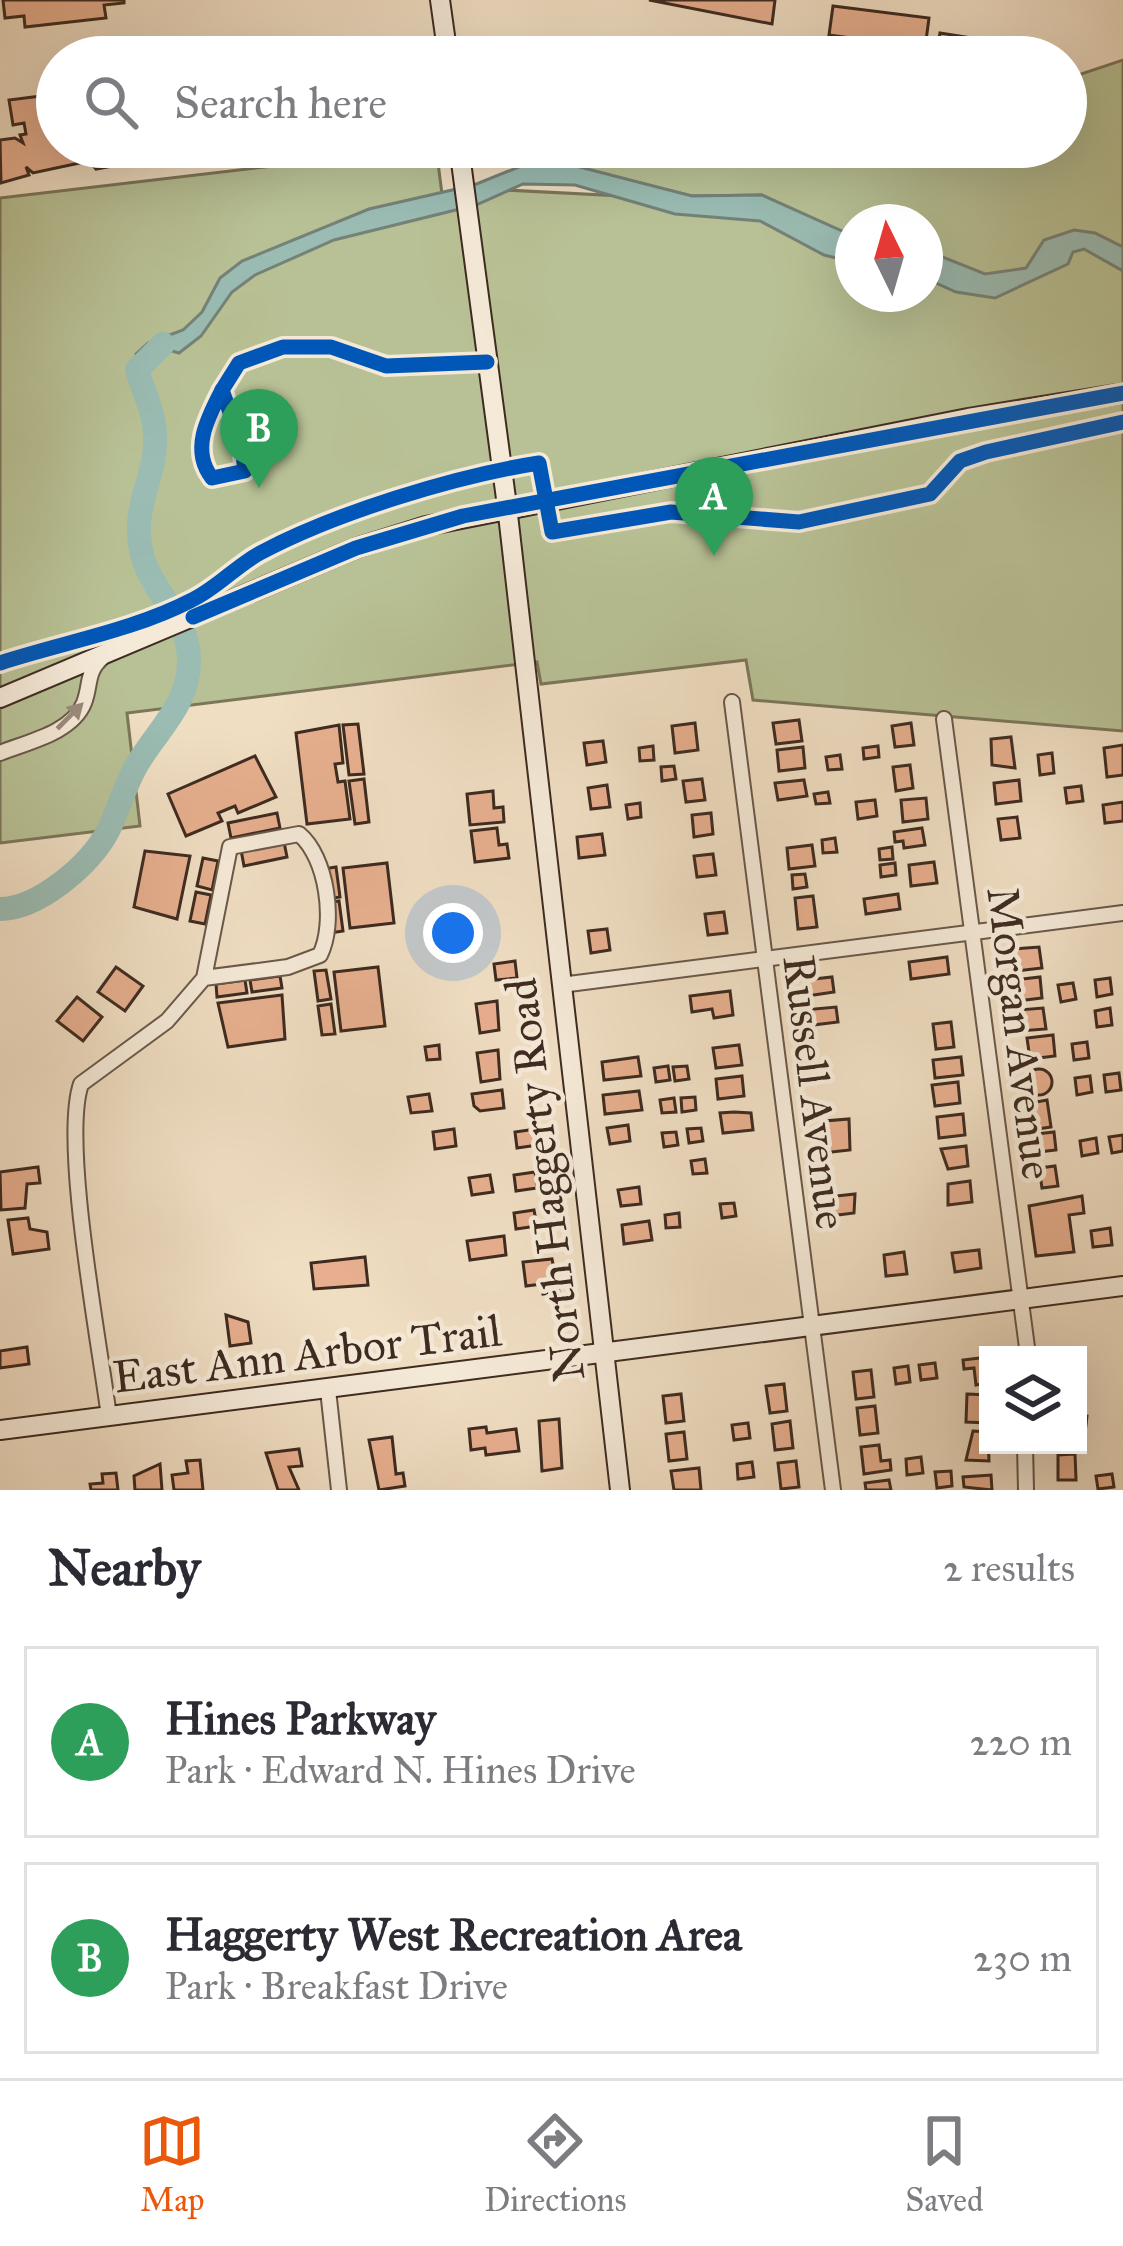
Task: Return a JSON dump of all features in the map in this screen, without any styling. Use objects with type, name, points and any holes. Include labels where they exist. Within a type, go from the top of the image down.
[{"type":"street","points":[[440,0],[445,36]]},
{"type":"street","name":"North Haggerty Road","points":[[461,168],[507,506],[620,1490]]},
{"type":"street","points":[[222,390],[242,446],[245,471],[212,478],[205,469],[203,432],[222,390],[238,363],[284,347],[331,347],[386,366],[487,362]]},
{"type":"street","points":[[0,698],[356,548],[507,506],[1123,393]]},
{"type":"street","points":[[0,753],[63,727],[76,716],[92,667],[110,651]]},
{"type":"street","name":"Russell Avenue","points":[[732,703],[833,1490]]},
{"type":"street","name":"Morgan Avenue","points":[[944,719],[1026,1346]]},
{"type":"street","points":[[109,1417],[76,1148],[76,1096],[81,1084],[166,1021],[204,978],[230,848],[299,835],[318,855],[328,929],[320,955],[288,967],[204,978]]},
{"type":"street","points":[[561,985],[1123,913]]},
{"type":"street","name":"East Ann Arbor Trail","points":[[0,1430],[1123,1286]]},
{"type":"street","points":[[328,1390],[339,1490]]},
{"type":"street","points":[[1025,1454],[1026,1490]]},
{"type":"green space","points":[[1123,60],[1123,731],[753,700],[746,660],[541,684],[537,662],[127,713],[140,826],[0,843],[0,198],[256,168],[439,168],[442,194],[486,189],[779,204],[762,195],[692,196],[575,168],[1087,168],[1087,72]]},
{"type":"water","points":[[516,168],[584,168],[692,196],[762,195],[835,228],[835,258],[760,221],[675,214],[575,185],[523,184],[476,205],[334,240],[255,275],[232,292],[201,336],[179,353],[165,349],[151,363],[138,365],[136,354],[148,343],[183,330],[202,312],[220,278],[242,261],[369,209],[474,185]]},
{"type":"water","points":[[1074,230],[1095,233],[1123,247],[1123,271],[1084,249],[1073,252],[1068,264],[995,298],[943,286],[943,257],[985,274],[1026,268],[1044,240]]},
{"type":"building","points":[[3,0],[124,3],[104,5],[106,18],[25,27],[24,16],[5,18]]},
{"type":"building","points":[[649,0],[775,0],[772,24]]},
{"type":"building","points":[[833,6],[929,18],[927,36],[829,35]]},
{"type":"building","points":[[36,97],[36,168],[56,168],[33,173],[26,167],[29,175],[1,183],[0,140],[15,138],[23,143],[20,135],[26,134],[24,123],[13,125],[9,100]]},
{"type":"building","points":[[799,720],[802,741],[776,744],[773,723]]},
{"type":"building","points":[[695,723],[698,750],[675,753],[672,726]]},
{"type":"building","points":[[911,723],[914,745],[895,747],[892,726]]},
{"type":"building","points":[[358,724],[364,774],[349,775],[343,725]]},
{"type":"building","points":[[339,725],[343,763],[335,764],[338,782],[345,781],[350,819],[307,824],[296,733]]},
{"type":"building","points":[[1011,737],[1015,768],[992,765],[991,739]]},
{"type":"building","points":[[603,741],[606,762],[587,765],[584,743]]},
{"type":"building","points":[[1123,745],[1123,775],[1107,777],[1104,748]]},
{"type":"building","points":[[653,746],[654,760],[640,761],[639,748]]},
{"type":"building","points":[[878,746],[879,757],[864,759],[863,748]]},
{"type":"building","points":[[803,747],[805,768],[779,771],[777,750]]},
{"type":"building","points":[[1052,753],[1054,773],[1040,775],[1038,755]]},
{"type":"building","points":[[840,755],[842,769],[828,770],[826,757]]},
{"type":"building","points":[[255,756],[276,797],[238,813],[235,806],[218,813],[222,821],[186,836],[168,794]]},
{"type":"building","points":[[910,765],[913,788],[896,791],[893,767]]},
{"type":"building","points":[[674,766],[676,779],[662,781],[661,767]]},
{"type":"building","points":[[364,779],[369,822],[355,824],[349,781]]},
{"type":"building","points":[[702,779],[705,800],[686,802],[683,781]]},
{"type":"building","points":[[804,780],[807,796],[778,800],[775,783]]},
{"type":"building","points":[[1019,780],[1021,801],[996,804],[994,783]]},
{"type":"building","points":[[607,785],[610,807],[591,809],[588,788]]},
{"type":"building","points":[[1081,786],[1083,801],[1067,803],[1065,788]]},
{"type":"building","points":[[493,791],[494,808],[503,807],[504,822],[470,825],[467,794]]},
{"type":"building","points":[[828,792],[830,803],[816,804],[814,794]]},
{"type":"building","points":[[926,798],[928,819],[903,822],[901,800]]},
{"type":"building","points":[[875,800],[877,816],[858,819],[856,802]]},
{"type":"building","points":[[1123,802],[1123,821],[1105,823],[1103,805]]},
{"type":"building","points":[[640,803],[641,817],[628,819],[626,805]]},
{"type":"building","points":[[277,813],[280,828],[231,838],[228,823]]},
{"type":"building","points":[[711,813],[713,834],[694,837],[692,815]]},
{"type":"building","points":[[1017,817],[1020,838],[1001,840],[998,819]]},
{"type":"building","points":[[497,828],[499,845],[507,844],[509,858],[475,862],[471,831]]},
{"type":"building","points":[[922,828],[925,845],[904,848],[903,841],[895,842],[894,832]]},
{"type":"building","points":[[602,834],[605,855],[579,858],[577,837]]},
{"type":"building","points":[[835,838],[837,852],[823,853],[822,840]]},
{"type":"building","points":[[284,842],[287,857],[244,866],[241,850]]},
{"type":"building","points":[[812,845],[815,866],[789,869],[787,848]]},
{"type":"building","points":[[892,847],[893,859],[880,860],[879,849]]},
{"type":"building","points":[[145,851],[190,856],[177,919],[134,907]]},
{"type":"building","points":[[713,854],[716,875],[697,877],[694,856]]},
{"type":"building","points":[[203,858],[218,861],[212,890],[197,886]]},
{"type":"building","points":[[934,862],[937,883],[911,886],[909,865]]},
{"type":"building","points":[[387,863],[394,923],[350,928],[343,868]]},
{"type":"building","points":[[895,863],[896,875],[881,877],[880,865]]},
{"type":"building","points":[[336,867],[340,897],[327,899],[323,869]]},
{"type":"building","points":[[805,874],[807,887],[793,889],[792,875]]},
{"type":"building","points":[[196,892],[211,895],[205,924],[190,921]]},
{"type":"building","points":[[898,894],[900,909],[866,914],[864,899]]},
{"type":"building","points":[[813,896],[817,927],[798,929],[795,898]]},
{"type":"building","points":[[339,901],[343,931],[330,933],[326,903]]},
{"type":"building","points":[[724,912],[727,933],[708,935],[705,914]]},
{"type":"building","points":[[607,929],[610,950],[591,953],[588,931]]},
{"type":"building","points":[[1039,947],[1042,968],[1016,971],[1014,949]]},
{"type":"building","points":[[947,957],[949,974],[911,979],[909,962]]},
{"type":"building","points":[[515,961],[517,978],[496,980],[494,964]]},
{"type":"building","points":[[116,967],[143,986],[125,1011],[98,992]]},
{"type":"building","points":[[378,967],[385,1026],[341,1031],[334,972]]},
{"type":"building","points":[[326,970],[331,999],[318,1001],[314,971]]},
{"type":"building","points":[[280,976],[282,988],[252,992],[250,980]]},
{"type":"building","points":[[832,977],[834,992],[807,996],[805,980]]},
{"type":"building","points":[[1040,977],[1042,998],[1017,1001],[1014,980]]},
{"type":"building","points":[[1110,978],[1112,994],[1097,997],[1095,980]]},
{"type":"building","points":[[245,980],[247,993],[217,997],[216,984]]},
{"type":"building","points":[[1073,983],[1076,999],[1061,1002],[1058,985]]},
{"type":"building","points":[[730,991],[733,1015],[714,1018],[712,1009],[692,1012],[690,996]]},
{"type":"building","points":[[282,995],[285,1039],[228,1047],[218,1003]]},
{"type":"building","points":[[77,997],[102,1017],[83,1041],[57,1021]]},
{"type":"building","points":[[497,1001],[499,1030],[480,1033],[476,1004]]},
{"type":"building","points":[[331,1004],[335,1034],[322,1035],[318,1006]]},
{"type":"building","points":[[836,1007],[838,1022],[805,1026],[803,1010]]},
{"type":"building","points":[[1043,1008],[1046,1029],[1020,1031],[1018,1010]]},
{"type":"building","points":[[1110,1008],[1112,1025],[1097,1027],[1095,1011]]},
{"type":"building","points":[[951,1022],[954,1047],[936,1049],[933,1024]]},
{"type":"building","points":[[1053,1035],[1055,1056],[1030,1059],[1027,1038]]},
{"type":"building","points":[[1087,1042],[1089,1058],[1074,1060],[1072,1044]]},
{"type":"building","points":[[439,1045],[440,1059],[427,1060],[425,1047]]},
{"type":"building","points":[[739,1045],[742,1065],[716,1068],[713,1048]]},
{"type":"building","points":[[498,1050],[500,1079],[481,1082],[477,1053]]},
{"type":"building","points":[[638,1057],[641,1076],[604,1080],[602,1062]]},
{"type":"building","points":[[961,1057],[963,1075],[935,1078],[933,1060]]},
{"type":"building","points":[[668,1066],[670,1080],[656,1082],[654,1068]]},
{"type":"building","points":[[687,1066],[689,1079],[675,1081],[673,1067]]},
{"type":"building","points":[[1039,1069],[1052,1082],[1039,1095],[1026,1082]]},
{"type":"building","points":[[1119,1073],[1121,1090],[1106,1092],[1104,1075]]},
{"type":"building","points":[[742,1076],[744,1096],[718,1099],[716,1079]]},
{"type":"building","points":[[1090,1076],[1092,1092],[1077,1095],[1075,1078]]},
{"type":"building","points":[[958,1082],[960,1103],[935,1106],[932,1085]]},
{"type":"building","points":[[502,1090],[504,1108],[480,1111],[474,1106],[472,1094]]},
{"type":"building","points":[[639,1091],[642,1110],[605,1114],[603,1095]]},
{"type":"building","points":[[429,1094],[432,1111],[411,1113],[408,1097]]},
{"type":"building","points":[[695,1097],[696,1110],[682,1112],[681,1098]]},
{"type":"building","points":[[674,1098],[676,1112],[662,1113],[660,1100]]},
{"type":"building","points":[[1047,1100],[1051,1127],[1037,1129],[1030,1117],[1031,1103]]},
{"type":"building","points":[[720,1113],[751,1113],[753,1130],[723,1133]]},
{"type":"building","points":[[963,1114],[965,1135],[939,1138],[937,1117]]},
{"type":"building","points":[[849,1119],[850,1150],[822,1153],[825,1121]]},
{"type":"building","points":[[628,1125],[630,1141],[610,1144],[607,1128]]},
{"type":"building","points":[[701,1128],[703,1141],[689,1143],[687,1129]]},
{"type":"building","points":[[454,1129],[456,1146],[435,1149],[433,1132]]},
{"type":"building","points":[[536,1129],[538,1145],[517,1148],[515,1132]]},
{"type":"building","points":[[676,1132],[678,1145],[664,1147],[662,1133]]},
{"type":"building","points":[[1054,1132],[1056,1150],[1038,1152],[1036,1134]]},
{"type":"building","points":[[1123,1135],[1123,1151],[1112,1153],[1109,1137]]},
{"type":"building","points":[[1096,1138],[1098,1153],[1082,1156],[1080,1141]]},
{"type":"building","points":[[966,1146],[968,1166],[948,1169],[941,1149]]},
{"type":"building","points":[[705,1159],[707,1173],[693,1174],[691,1161]]},
{"type":"building","points":[[1055,1166],[1058,1186],[1042,1188],[1039,1168]]},
{"type":"building","points":[[38,1167],[40,1183],[27,1184],[25,1208],[1,1210],[0,1172]]},
{"type":"building","points":[[535,1172],[537,1188],[516,1191],[514,1175]]},
{"type":"building","points":[[490,1175],[493,1192],[472,1195],[469,1178]]},
{"type":"building","points":[[970,1181],[972,1202],[948,1205],[948,1184]]},
{"type":"building","points":[[639,1187],[641,1204],[621,1206],[618,1190]]},
{"type":"building","points":[[855,1194],[854,1213],[830,1216],[827,1197]]},
{"type":"building","points":[[1082,1196],[1084,1213],[1069,1215],[1074,1252],[1036,1256],[1029,1206]]},
{"type":"building","points":[[734,1203],[736,1216],[722,1218],[720,1204]]},
{"type":"building","points":[[534,1210],[537,1226],[516,1229],[514,1213]]},
{"type":"building","points":[[679,1213],[680,1227],[666,1228],[665,1215]]},
{"type":"building","points":[[28,1218],[30,1229],[47,1232],[49,1249],[13,1254],[8,1220]]},
{"type":"building","points":[[649,1221],[652,1240],[624,1244],[622,1225]]},
{"type":"building","points":[[1110,1228],[1112,1245],[1093,1247],[1091,1231]]},
{"type":"building","points":[[504,1236],[506,1255],[470,1260],[467,1241]]},
{"type":"building","points":[[979,1250],[981,1268],[955,1272],[952,1253]]},
{"type":"building","points":[[904,1252],[907,1274],[886,1276],[884,1255]]},
{"type":"building","points":[[365,1257],[368,1285],[314,1289],[311,1263]]},
{"type":"building","points":[[552,1259],[559,1292],[543,1294],[542,1284],[526,1286],[523,1262]]},
{"type":"building","points":[[226,1315],[248,1322],[251,1343],[230,1346]]},
{"type":"building","points":[[27,1347],[29,1364],[0,1368],[0,1351]]},
{"type":"building","points":[[979,1358],[979,1384],[974,1368],[964,1369],[963,1360]]},
{"type":"building","points":[[935,1363],[937,1378],[921,1380],[919,1365]]},
{"type":"building","points":[[908,1366],[910,1382],[896,1384],[894,1368]]},
{"type":"building","points":[[871,1370],[874,1397],[856,1399],[853,1372]]},
{"type":"building","points":[[784,1384],[787,1411],[770,1413],[766,1386]]},
{"type":"building","points":[[681,1394],[684,1421],[666,1423],[663,1396]]},
{"type":"building","points":[[967,1394],[979,1395],[979,1423],[966,1422]]},
{"type":"building","points":[[875,1406],[878,1433],[860,1435],[857,1408]]},
{"type":"building","points":[[559,1419],[562,1468],[542,1471],[539,1421]]},
{"type":"building","points":[[790,1421],[793,1448],[775,1450],[772,1424]]},
{"type":"building","points":[[748,1423],[750,1438],[734,1440],[732,1425]]},
{"type":"building","points":[[486,1427],[487,1433],[516,1429],[519,1451],[486,1455],[485,1448],[471,1450],[469,1429]]},
{"type":"building","points":[[973,1431],[979,1431],[979,1454],[989,1454],[989,1461],[966,1460]]},
{"type":"building","points":[[684,1432],[687,1459],[669,1461],[666,1434]]},
{"type":"building","points":[[392,1437],[396,1474],[403,1473],[405,1486],[379,1490],[369,1440]]},
{"type":"building","points":[[879,1445],[881,1461],[890,1460],[891,1470],[864,1474],[861,1447]]},
{"type":"building","points":[[299,1449],[302,1466],[289,1467],[299,1490],[278,1490],[266,1453]]},
{"type":"building","points":[[1075,1454],[1076,1480],[1058,1480],[1058,1455]]},
{"type":"building","points":[[921,1457],[923,1473],[907,1475],[906,1459]]},
{"type":"building","points":[[200,1460],[203,1490],[174,1490],[172,1475],[188,1473],[186,1461]]},
{"type":"building","points":[[796,1461],[799,1487],[781,1489],[778,1463]]},
{"type":"building","points":[[752,1462],[754,1477],[738,1479],[737,1464]]},
{"type":"building","points":[[160,1464],[162,1490],[135,1490],[134,1476]]},
{"type":"building","points":[[699,1468],[701,1490],[674,1490],[671,1471]]},
{"type":"building","points":[[951,1471],[952,1486],[937,1488],[935,1472]]},
{"type":"building","points":[[116,1473],[118,1490],[91,1490],[90,1484],[103,1483],[102,1474]]},
{"type":"building","points":[[1112,1474],[1114,1487],[1098,1489],[1096,1476]]},
{"type":"building","points":[[991,1475],[992,1490],[964,1487],[963,1477]]},
{"type":"building","points":[[889,1480],[891,1490],[866,1490],[865,1483]]},
{"type":"waterway","points":[[0,909],[46,893],[89,858],[108,831],[133,771],[184,689],[187,644],[148,571],[139,540],[155,432],[137,370],[163,344]]},
{"type":"cycle path","points":[[222,390],[239,363],[283,347],[331,347],[386,366],[487,362]]},
{"type":"cycle path","points":[[222,390],[242,446],[245,471],[212,478],[202,445],[222,390]]},
{"type":"cycle path","points":[[193,617],[356,548],[463,516],[1123,393]]},
{"type":"cycle path","points":[[0,663],[169,611],[201,595],[260,553],[323,524],[396,498],[506,469],[539,463],[552,532],[671,512],[799,522],[930,494],[960,461],[1123,422]]},
{"type":"place","name":"Haggerty West Recreation Area","points":[[259,488]]},
{"type":"place","name":"Hines Parkway","points":[[714,556]]}]
